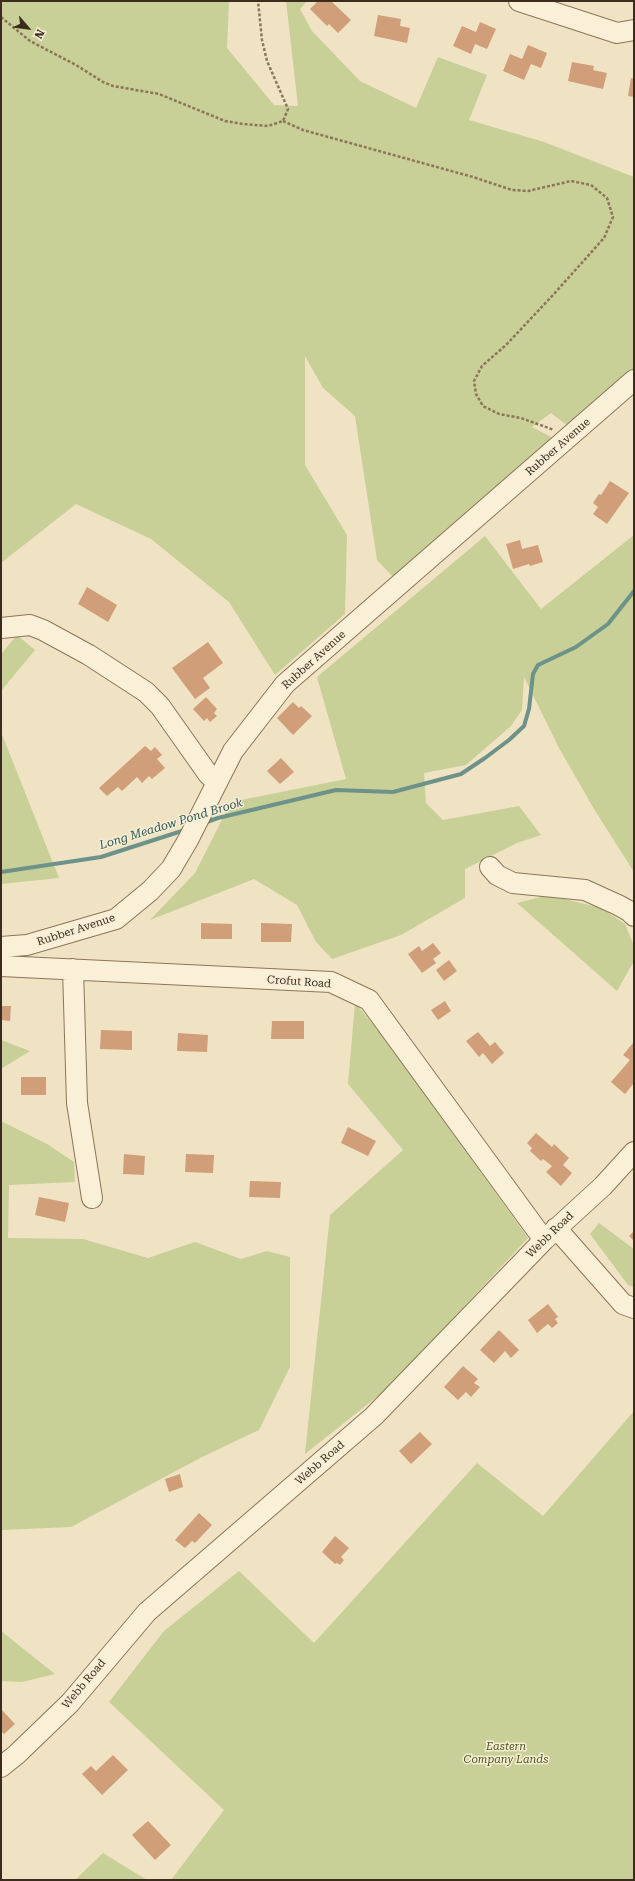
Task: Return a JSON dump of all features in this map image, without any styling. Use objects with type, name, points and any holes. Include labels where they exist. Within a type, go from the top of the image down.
[{"type":"street","points":[[519,1],[617,33],[634,30]]},
{"type":"street","name":"Rubber Avenue","points":[[1,947],[27,945],[116,919],[150,891],[171,869],[188,840],[233,751],[285,684],[634,380]]},
{"type":"street","points":[[1,628],[30,626],[44,630],[89,655],[146,692],[160,706],[208,774],[216,782]]},
{"type":"street","points":[[490,867],[497,875],[512,883],[585,890],[618,905],[629,911],[634,916]]},
{"type":"street","name":"Crofut Road","points":[[1,966],[331,982],[369,1000],[550,1234],[623,1304],[634,1308]]},
{"type":"street","points":[[73,969],[77,1103],[92,1198]]},
{"type":"street","name":"Webb Road","points":[[1,1767],[16,1755],[70,1703],[147,1612],[374,1416],[550,1234],[603,1186],[634,1152]]},
{"type":"path","points":[[258,1],[262,40],[267,61],[288,109],[283,121]]},
{"type":"path","points":[[1,17],[30,41],[76,65],[103,82],[113,86],[159,94],[184,105],[235,123],[268,126],[283,121],[303,130],[473,177],[512,190],[528,191],[571,182],[592,185],[607,198],[613,217],[604,238],[548,301],[506,345],[482,366],[474,381],[476,394],[483,406],[499,414],[521,418],[548,426],[567,439]]},
{"type":"green space","points":[[1,1],[229,1],[227,48],[274,105],[298,106],[286,1],[307,1],[300,9],[312,31],[360,81],[416,108],[438,57],[487,75],[469,120],[544,142],[634,177],[634,369],[568,426],[551,413],[532,427],[555,439],[393,577],[377,560],[355,416],[323,388],[305,356],[305,465],[347,535],[345,614],[275,675],[229,602],[151,539],[76,504],[1,563]]},
{"type":"green space","points":[[634,535],[634,872],[594,809],[559,748],[524,677],[522,710],[511,726],[466,765],[424,773],[426,803],[443,820],[519,806],[541,835],[517,843],[465,869],[465,898],[401,935],[332,959],[316,942],[297,905],[254,879],[150,920],[195,873],[231,802],[346,779],[317,677],[485,536],[541,609]]},
{"type":"green space","points":[[17,635],[35,650],[1,691],[1,654]]},
{"type":"green space","points":[[1,732],[59,878],[1,884]]},
{"type":"green space","points":[[549,895],[601,908],[625,924],[634,946],[634,961],[617,991],[517,903]]},
{"type":"green space","points":[[355,1003],[383,1036],[528,1238],[388,1388],[305,1454],[330,1215],[403,1150],[348,1084]]},
{"type":"green space","points":[[1,1040],[30,1051],[1,1069]]},
{"type":"green space","points":[[1,1121],[47,1144],[74,1162],[75,1182],[9,1185],[8,1238],[83,1239],[148,1258],[195,1242],[241,1259],[267,1251],[290,1257],[290,1367],[259,1430],[202,1457],[71,1527],[1,1530]]},
{"type":"green space","points":[[599,1223],[634,1249],[634,1287],[628,1285],[590,1234]]},
{"type":"green space","name":"Eastern Company Lands","points":[[634,1411],[634,1880],[171,1880],[224,1810],[109,1702],[164,1631],[239,1571],[314,1643],[477,1463],[543,1516]]},
{"type":"green space","points":[[1,1631],[55,1674],[22,1682],[1,1681]]},
{"type":"green space","points":[[103,1853],[147,1880],[75,1880]]},
{"type":"building","points":[[318,1],[331,1],[351,20],[338,33],[329,24],[327,26],[310,9]]},
{"type":"building","points":[[378,15],[401,19],[400,26],[410,28],[407,43],[374,36]]},
{"type":"building","points":[[480,22],[496,29],[487,49],[475,44],[471,54],[453,46],[462,26],[476,32]]},
{"type":"building","points":[[528,45],[547,53],[541,68],[531,64],[524,80],[503,71],[510,54],[522,59]]},
{"type":"building","points":[[572,62],[594,66],[593,70],[607,73],[603,89],[568,81]]},
{"type":"building","points":[[631,78],[634,79],[634,97],[628,96]]},
{"type":"building","points":[[610,481],[629,493],[607,524],[593,514],[598,507],[593,503],[599,494],[601,495]]},
{"type":"building","points":[[520,540],[522,549],[538,545],[543,562],[530,566],[529,564],[513,569],[506,544]]},
{"type":"building","points":[[87,587],[117,605],[108,622],[78,604]]},
{"type":"building","points":[[208,642],[223,663],[203,678],[210,688],[195,699],[172,668]]},
{"type":"building","points":[[206,697],[217,709],[214,713],[217,716],[210,722],[207,718],[204,721],[193,709]]},
{"type":"building","points":[[293,702],[299,708],[301,706],[312,716],[293,735],[277,718]]},
{"type":"building","points":[[145,746],[151,751],[155,747],[162,755],[157,759],[165,768],[152,779],[149,776],[142,783],[137,777],[122,791],[118,787],[107,796],[99,788]]},
{"type":"building","points":[[281,758],[294,772],[280,784],[267,771]]},
{"type":"building","points":[[201,923],[232,924],[232,939],[201,939]]},
{"type":"building","points":[[261,923],[292,924],[291,942],[261,942]]},
{"type":"building","points":[[433,943],[441,953],[433,959],[436,963],[422,973],[408,954],[419,946],[422,951]]},
{"type":"building","points":[[449,960],[457,971],[444,981],[436,970]]},
{"type":"building","points":[[445,1001],[451,1011],[438,1020],[431,1010]]},
{"type":"building","points":[[1,1006],[11,1006],[10,1021],[1,1020]]},
{"type":"building","points":[[272,1021],[304,1021],[304,1039],[271,1039]]},
{"type":"building","points":[[101,1030],[132,1031],[132,1050],[100,1049]]},
{"type":"building","points":[[478,1032],[490,1046],[495,1042],[504,1053],[492,1064],[483,1053],[479,1057],[466,1041]]},
{"type":"building","points":[[178,1033],[208,1035],[207,1052],[177,1051]]},
{"type":"building","points":[[633,1043],[634,1083],[625,1094],[611,1082],[630,1060],[623,1055]]},
{"type":"building","points":[[21,1077],[46,1077],[46,1095],[21,1095]]},
{"type":"building","points":[[348,1127],[376,1141],[368,1156],[341,1143]]},
{"type":"building","points":[[536,1133],[552,1147],[554,1144],[569,1158],[563,1165],[572,1173],[561,1186],[546,1172],[552,1166],[543,1159],[541,1161],[530,1151],[532,1148],[527,1143]]},
{"type":"building","points":[[124,1154],[145,1156],[144,1175],[123,1174]]},
{"type":"building","points":[[186,1154],[214,1155],[213,1173],[185,1172]]},
{"type":"building","points":[[250,1181],[281,1182],[280,1198],[249,1197]]},
{"type":"building","points":[[39,1197],[69,1203],[65,1222],[35,1215]]},
{"type":"building","points":[[634,1231],[634,1241],[629,1236]]},
{"type":"building","points":[[548,1304],[558,1317],[555,1319],[558,1323],[552,1328],[548,1324],[537,1333],[528,1320]]},
{"type":"building","points":[[499,1330],[519,1350],[511,1358],[505,1351],[494,1363],[480,1350]]},
{"type":"building","points":[[463,1366],[478,1379],[474,1383],[480,1387],[471,1397],[466,1392],[458,1400],[444,1387]]},
{"type":"building","points":[[420,1432],[432,1444],[411,1464],[399,1451]]},
{"type":"building","points":[[180,1474],[183,1487],[169,1492],[165,1479]]},
{"type":"building","points":[[199,1513],[212,1525],[195,1543],[192,1541],[185,1548],[175,1540]]},
{"type":"building","points":[[335,1536],[349,1548],[341,1557],[344,1560],[340,1565],[337,1563],[335,1564],[322,1552]]},
{"type":"building","points":[[1,1709],[15,1724],[4,1734],[1,1731]]},
{"type":"building","points":[[113,1755],[128,1770],[102,1795],[82,1774],[91,1766],[96,1771]]},
{"type":"building","points":[[148,1821],[171,1845],[155,1860],[132,1835]]},
{"type":"waterway","name":"Long Meadow Pond Brook","points":[[204,823],[218,818],[336,790],[393,792],[461,774],[509,740],[524,726],[529,709],[533,674],[538,665],[576,647],[608,624],[634,591]]},
{"type":"waterway","name":"Long Meadow Pond Brook","points":[[1,872],[101,857],[185,830]]}]
